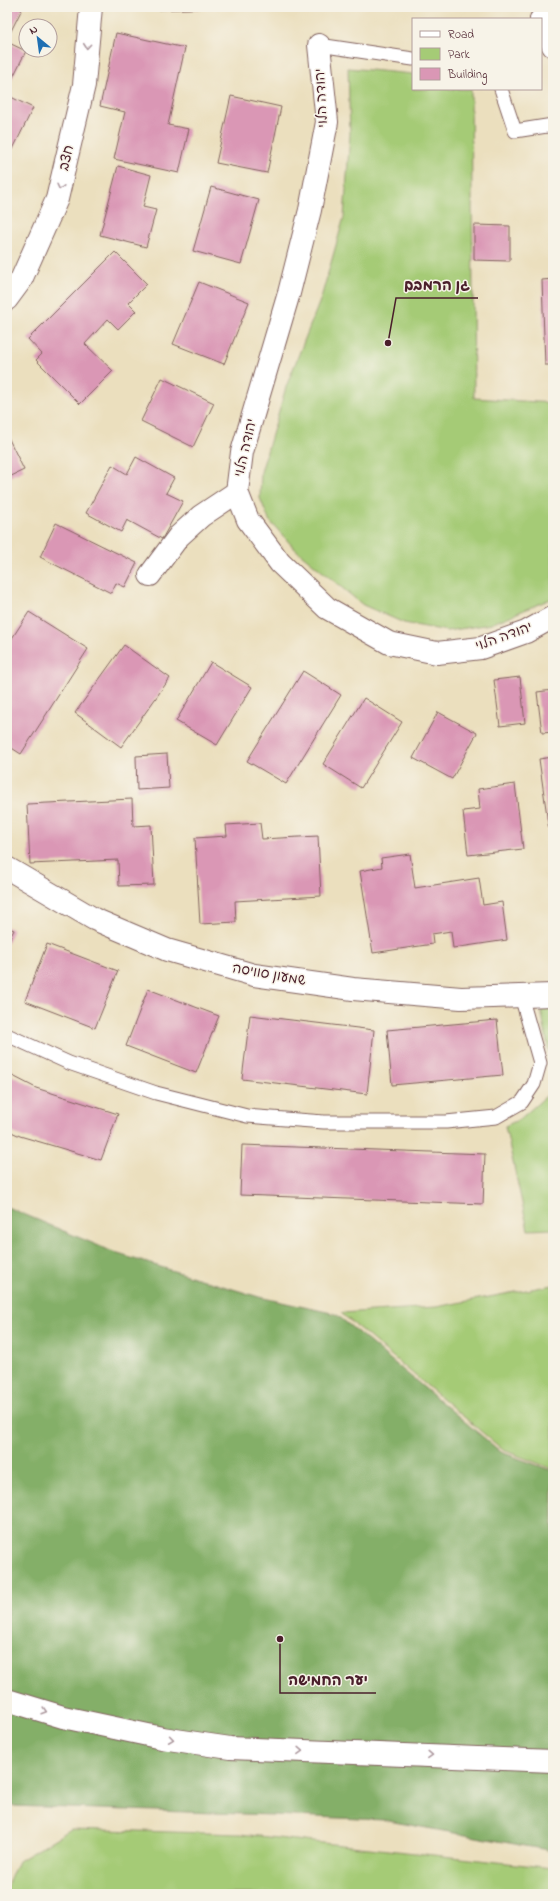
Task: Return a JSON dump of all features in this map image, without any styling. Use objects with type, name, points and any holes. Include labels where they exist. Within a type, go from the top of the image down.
[{"type":"street","name":"חצב","points":[[7,299],[21,280],[57,199],[84,85],[91,7]]},
{"type":"street","points":[[536,7],[541,18]]},
{"type":"street","points":[[542,21],[553,46]]},
{"type":"street","name":"יהודה הלוי","points":[[319,45],[327,122],[310,210],[289,293],[242,452],[237,492],[248,520],[280,563],[327,608],[389,643],[437,653],[481,648],[526,632],[553,617]]},
{"type":"street","points":[[150,575],[179,536],[195,521],[237,492]]},
{"type":"street","name":"שמעון סוויסה","points":[[7,868],[94,919],[167,950],[254,975],[352,989],[461,998],[553,995]]},
{"type":"street","points":[[7,1700],[62,1717],[162,1738],[230,1748],[553,1761]]},
{"type":"lane","points":[[319,45],[412,59]]},
{"type":"lane","points":[[501,90],[515,131],[553,125]]},
{"type":"lane","points":[[7,1035],[69,1063],[156,1093],[247,1116],[324,1122],[446,1122],[496,1117],[522,1102],[534,1084],[540,1063],[521,996]]},
{"type":"green space","points":[[348,68],[412,74],[412,90],[471,90],[474,398],[553,403],[553,598],[491,624],[447,631],[404,623],[363,605],[295,549],[269,520],[260,498],[261,472],[286,387],[321,298],[344,217],[350,134]]},
{"type":"green space","points":[[553,1007],[553,1074],[541,1009]]},
{"type":"green space","points":[[553,1090],[553,1229],[528,1230],[505,1126],[520,1119]]},
{"type":"green space","points":[[7,1207],[118,1254],[259,1297],[336,1314],[501,1452],[553,1471],[553,1851],[383,1820],[12,1806],[7,1818]]},
{"type":"green space","points":[[553,1285],[553,1469],[503,1450],[341,1313],[436,1307]]},
{"type":"green space","points":[[71,1829],[240,1834],[553,1868],[553,1894],[7,1894],[7,1886],[18,1861]]},
{"type":"building","points":[[7,7],[23,7],[7,39]]},
{"type":"building","points":[[154,7],[217,7],[217,8],[154,10]]},
{"type":"building","points":[[116,33],[185,48],[168,125],[189,129],[179,173],[114,159],[125,112],[100,106]]},
{"type":"building","points":[[7,42],[18,47],[18,58],[22,58],[7,89]]},
{"type":"building","points":[[7,95],[33,108],[13,149],[7,146]]},
{"type":"building","points":[[231,96],[281,107],[267,173],[216,163]]},
{"type":"building","points":[[118,166],[151,175],[143,207],[156,210],[146,247],[100,235]]},
{"type":"building","points":[[211,187],[259,200],[241,264],[193,251]]},
{"type":"building","points":[[474,225],[510,226],[510,261],[474,260]]},
{"type":"building","points":[[115,252],[147,284],[128,303],[136,311],[118,329],[108,319],[85,344],[113,371],[80,404],[36,360],[42,354],[28,339]]},
{"type":"building","points":[[553,279],[553,365],[545,365],[542,280]]},
{"type":"building","points":[[199,282],[249,302],[224,364],[173,344]]},
{"type":"building","points":[[162,378],[214,403],[193,447],[141,421]]},
{"type":"building","points":[[7,435],[24,470],[7,478]]},
{"type":"building","points":[[136,457],[174,478],[166,493],[183,501],[162,539],[127,520],[121,532],[86,513],[112,465],[127,474]]},
{"type":"building","points":[[56,523],[137,563],[125,587],[116,583],[111,593],[40,557]]},
{"type":"building","points":[[29,612],[88,649],[21,754],[7,745],[7,646]]},
{"type":"building","points":[[124,645],[170,678],[121,747],[75,713]]},
{"type":"building","points":[[211,662],[252,687],[217,745],[176,721]]},
{"type":"building","points":[[303,671],[341,695],[286,784],[247,761]]},
{"type":"building","points":[[520,677],[525,723],[500,726],[494,680]]},
{"type":"building","points":[[553,690],[553,732],[542,733],[537,692]]},
{"type":"building","points":[[364,698],[402,722],[361,788],[323,764]]},
{"type":"building","points":[[438,712],[477,733],[452,779],[413,758]]},
{"type":"building","points":[[167,754],[169,788],[137,790],[136,756]]},
{"type":"building","points":[[553,757],[553,852],[552,852],[539,759]]},
{"type":"building","points":[[515,784],[523,849],[468,855],[463,811],[480,809],[478,789]]},
{"type":"building","points":[[132,799],[133,826],[151,825],[154,885],[119,886],[118,860],[30,864],[27,804]]},
{"type":"building","points":[[260,823],[262,839],[318,836],[321,896],[235,901],[236,922],[200,924],[195,838],[227,836],[226,825]]},
{"type":"building","points":[[410,854],[415,888],[479,878],[483,905],[502,902],[507,940],[453,948],[451,931],[432,934],[433,944],[373,953],[360,871],[382,867],[381,858]]},
{"type":"building","points":[[7,927],[14,930],[7,944]]},
{"type":"building","points":[[47,944],[118,971],[95,1028],[25,1001]]},
{"type":"building","points":[[148,989],[219,1016],[196,1073],[126,1046]]},
{"type":"building","points":[[250,1015],[374,1030],[367,1094],[242,1079]]},
{"type":"building","points":[[497,1020],[503,1075],[392,1085],[387,1030]]},
{"type":"building","points":[[7,1073],[36,1088],[118,1114],[101,1160],[20,1136],[7,1130]]},
{"type":"building","points":[[242,1145],[485,1154],[483,1204],[240,1195]]},
{"type":"place","name":"גן הרמבם","points":[[388,343]]},
{"type":"place","name":"יער החמישה","points":[[280,1639]]}]
